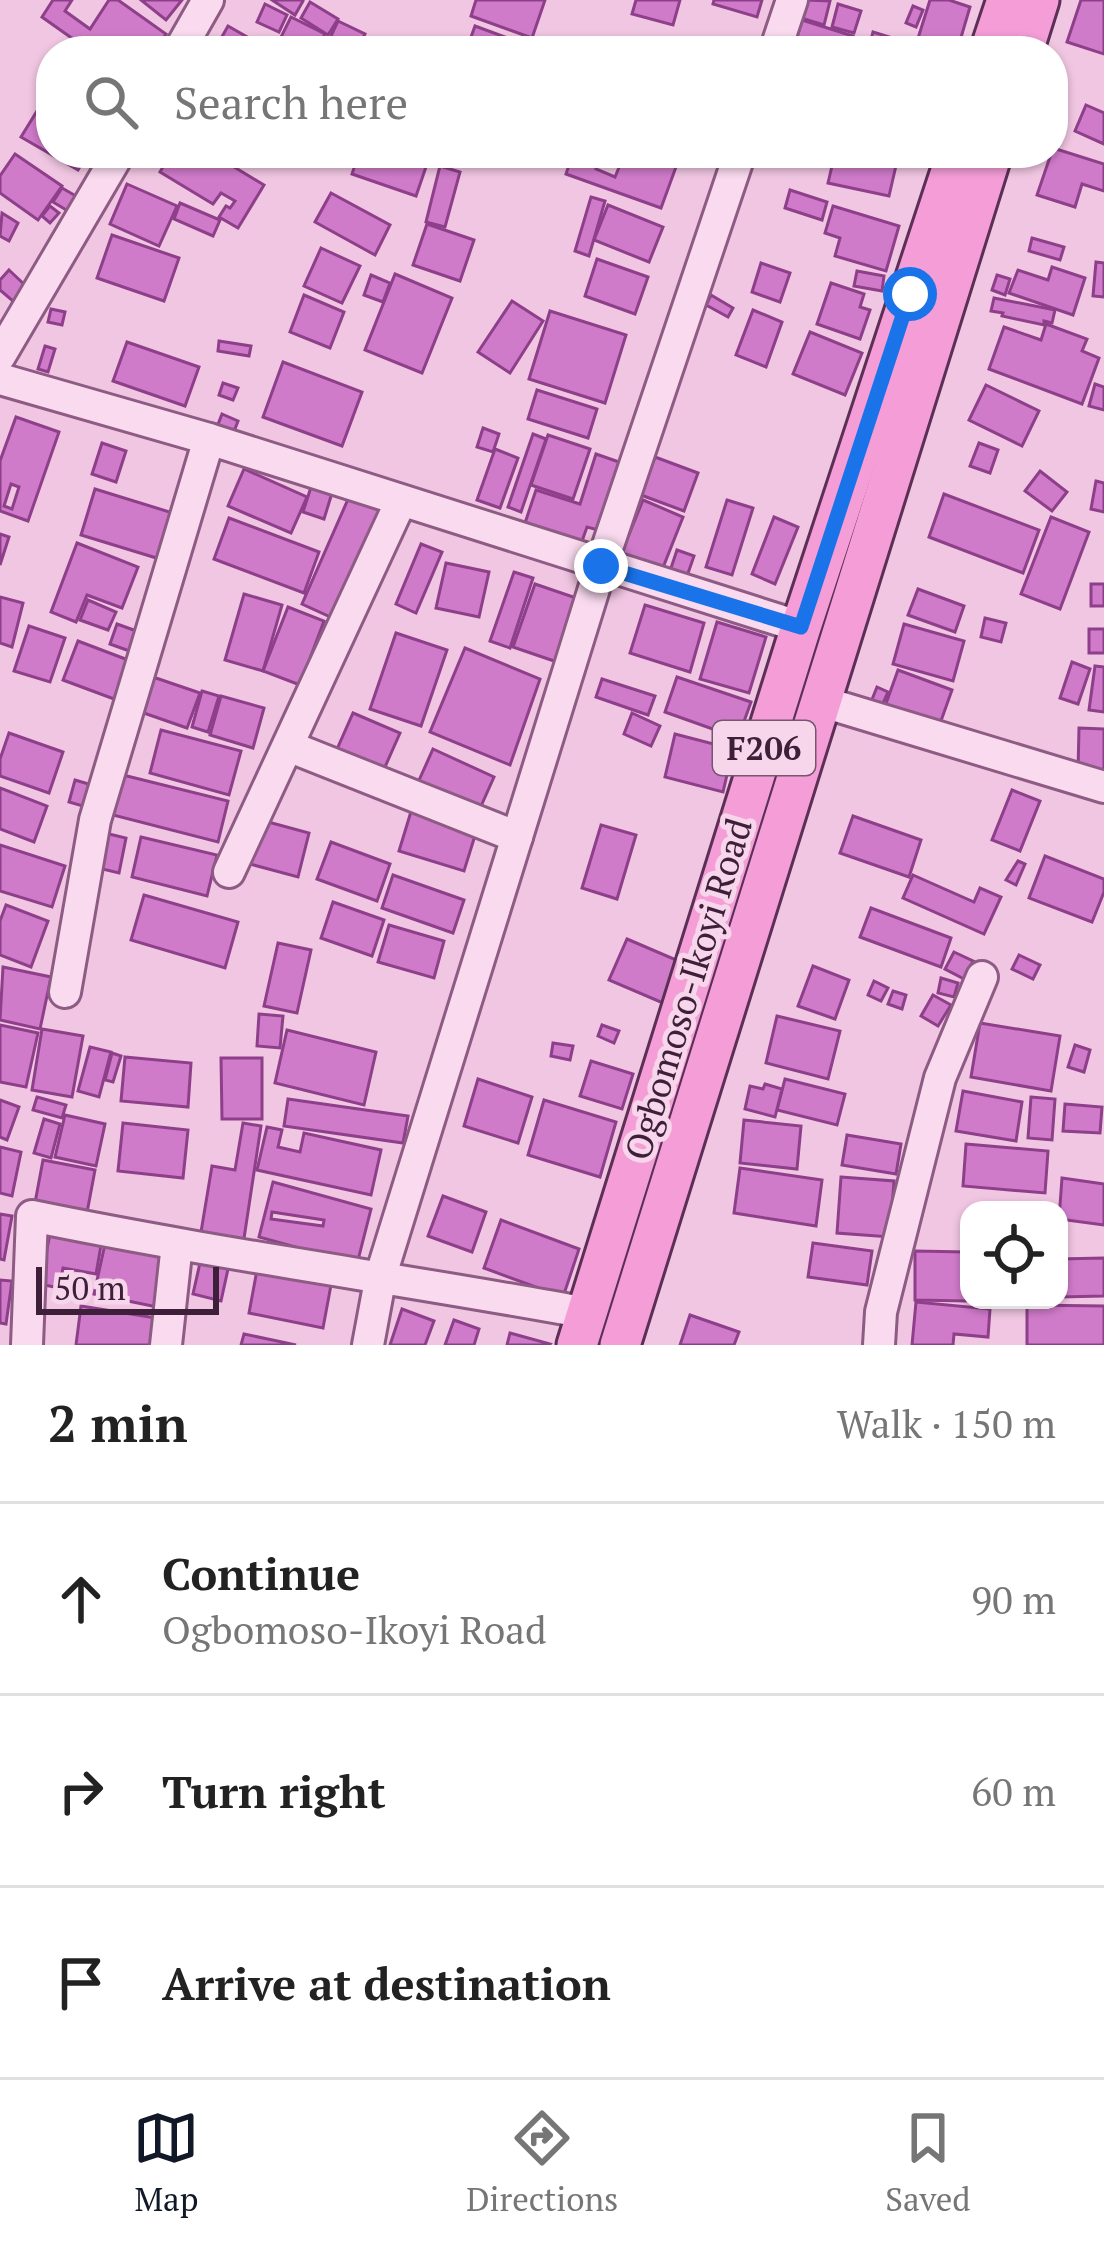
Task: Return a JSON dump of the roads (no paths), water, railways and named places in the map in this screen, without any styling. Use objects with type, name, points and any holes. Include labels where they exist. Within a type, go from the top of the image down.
[{"type":"main road","points":[[995,36],[1006,0]]},
{"type":"main road","points":[[1028,36],[1039,0]]},
{"type":"main road","name":"Ogbomoso-Ikoyi Road","points":[[620,1345],[823,702],[928,300],[954,168]]},
{"type":"main road","name":"Ogbomoso-Ikoyi Road","points":[[582,1329],[801,627],[928,300],[985,168]]},
{"type":"street","points":[[187,36],[208,0]]},
{"type":"street","points":[[780,36],[792,0]]},
{"type":"street","points":[[0,356],[110,168]]},
{"type":"street","points":[[368,1345],[381,1275],[601,566],[735,168]]},
{"type":"street","points":[[0,379],[801,627]]},
{"type":"street","points":[[65,992],[95,820],[209,440]]},
{"type":"street","points":[[229,872],[401,501]]},
{"type":"street","points":[[823,702],[1104,788]]},
{"type":"street","points":[[288,746],[517,837]]},
{"type":"street","points":[[879,1345],[880,1312],[940,1078],[982,977]]},
{"type":"street","points":[[27,1345],[32,1216],[182,1247],[381,1275],[582,1329]]},
{"type":"street","points":[[166,1345],[176,1253],[182,1247]]}]
